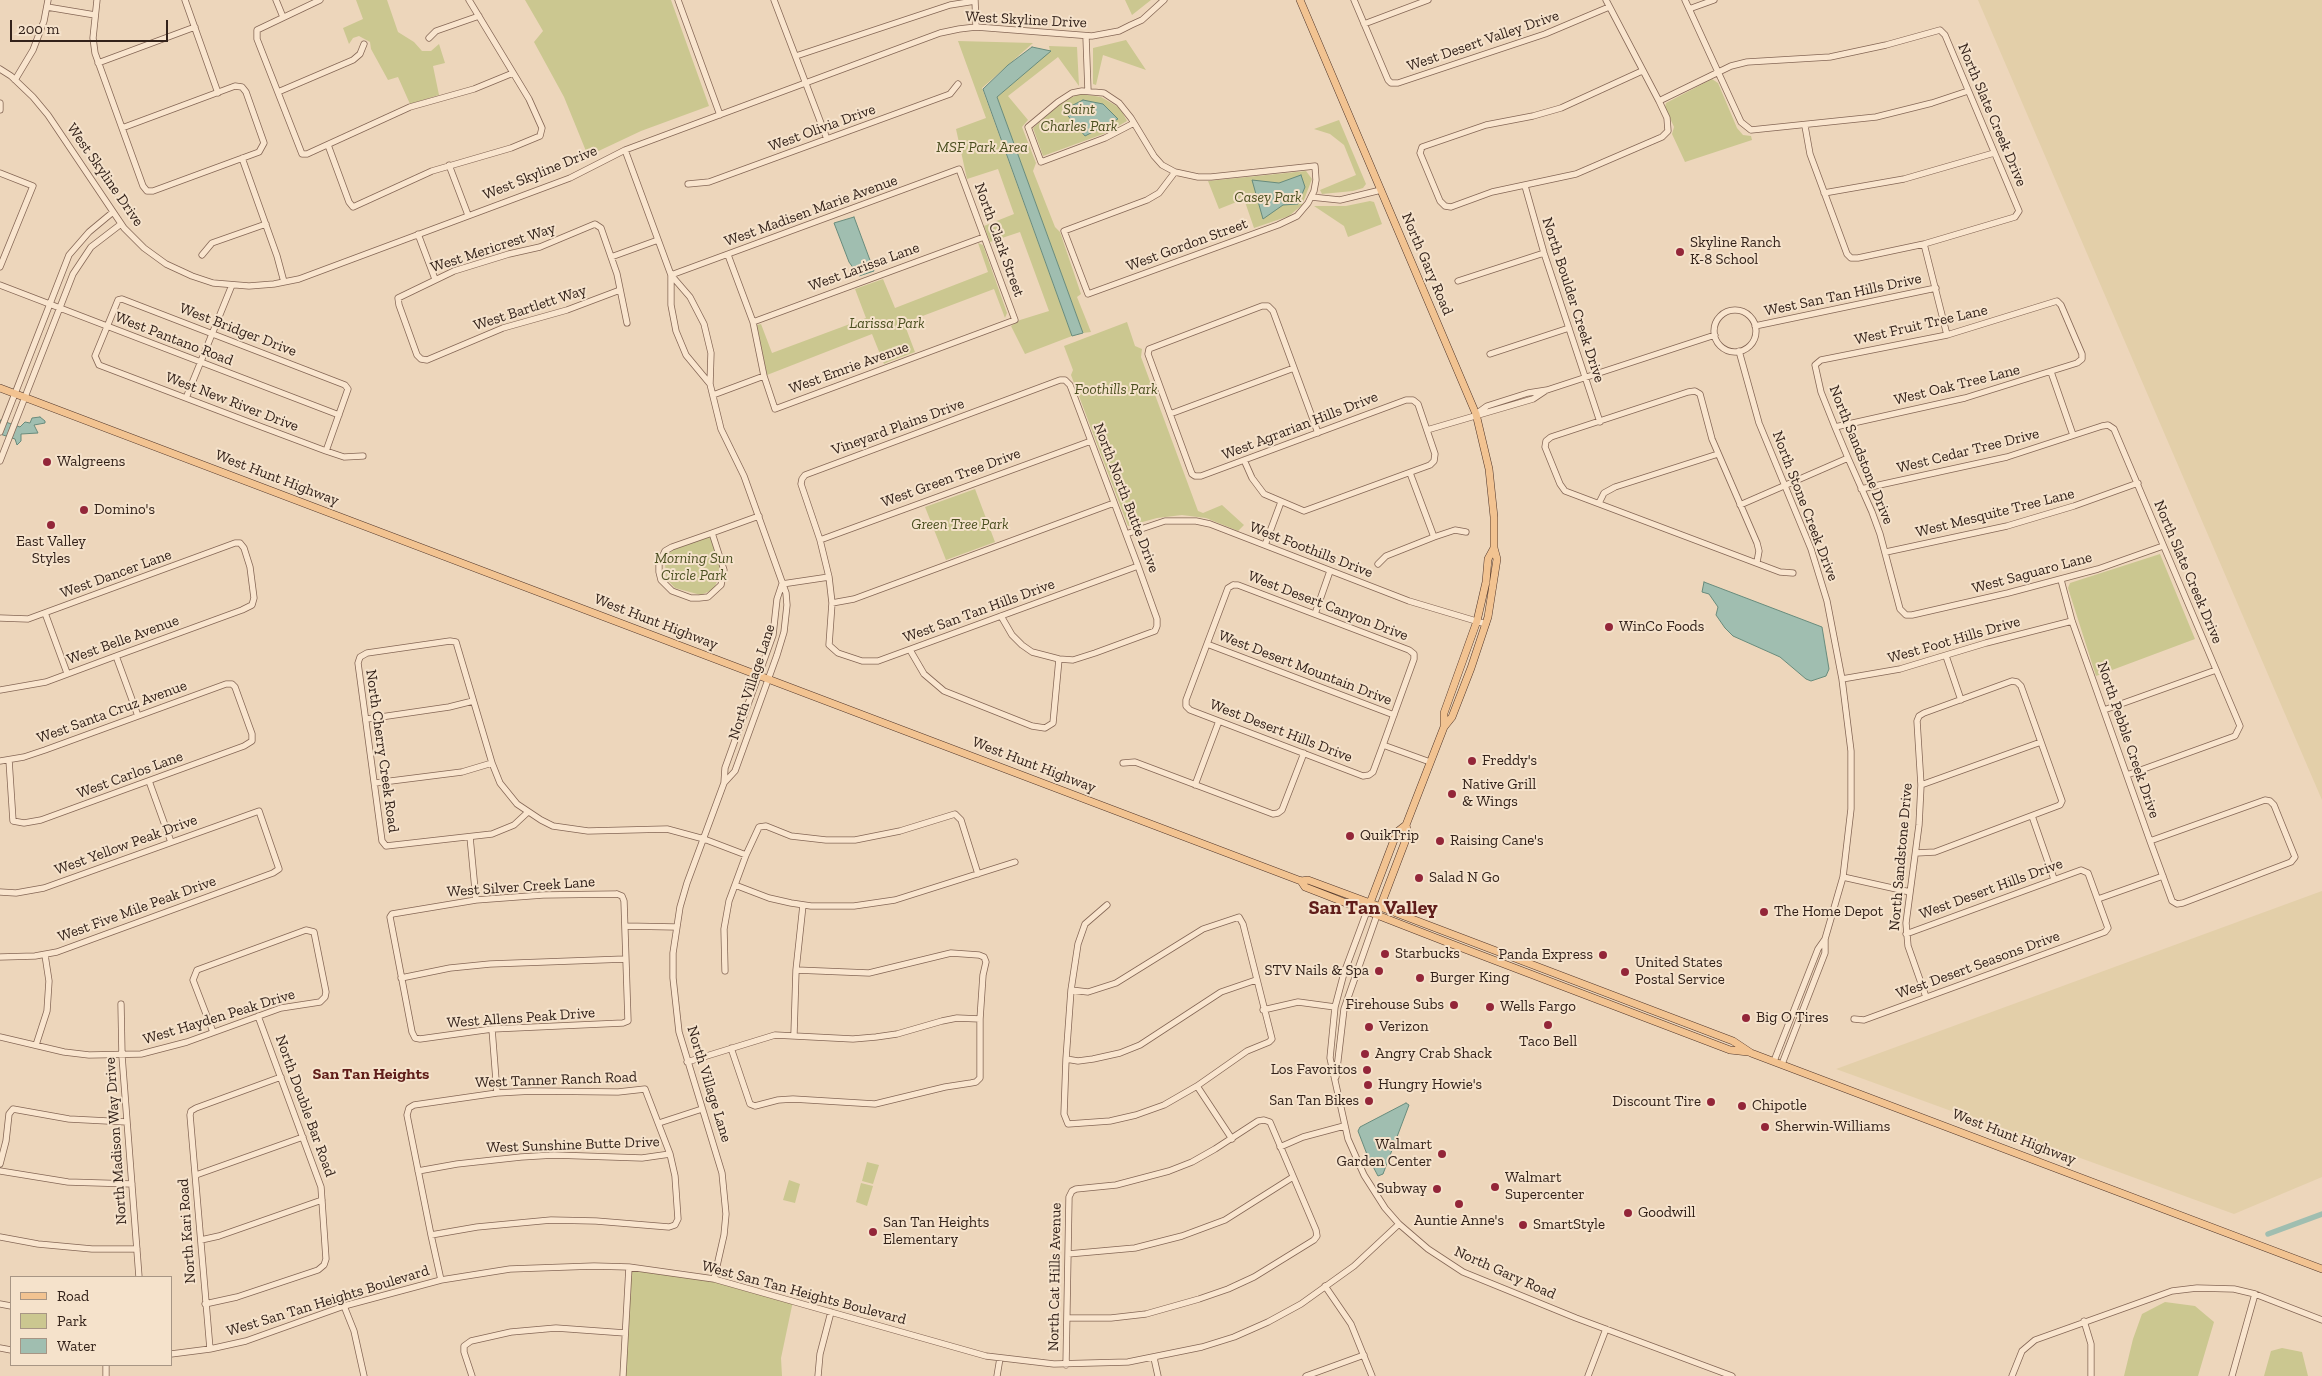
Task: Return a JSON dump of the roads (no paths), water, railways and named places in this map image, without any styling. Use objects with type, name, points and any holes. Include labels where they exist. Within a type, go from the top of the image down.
[{"type":"main road","name":"North Gary Road","points":[[1300,0],[1476,414],[1491,483],[1494,548],[1497,559],[1486,624],[1452,718],[1444,727],[1406,825],[1397,832],[1367,911]]},
{"type":"main road","name":"West Hunt Highway","points":[[0,388],[1301,881],[1308,880],[1370,903],[1733,1041],[1751,1053]]},
{"type":"main road","name":"North Gary Road","points":[[1444,727],[1444,713],[1477,621],[1486,582],[1488,559],[1494,548]]},
{"type":"main road","name":"North Gary Road","points":[[1377,915],[1408,834],[1406,825]]},
{"type":"main road","points":[[1394,839],[1399,843],[1400,857]]},
{"type":"main road","name":"West Hunt Highway","points":[[1301,881],[1305,887],[1730,1050],[1751,1053],[1774,1061],[2322,1269]]},
{"type":"main road","points":[[1667,1026],[1670,1017]]},
{"type":"street","points":[[97,0],[92,38],[98,63],[143,186],[147,191],[153,191],[242,158],[263,148],[264,144],[246,92],[242,87],[235,86],[122,128]]},
{"type":"street","points":[[185,0],[218,92]]},
{"type":"street","points":[[276,0],[283,17]]},
{"type":"street","points":[[320,0],[257,30],[257,39],[302,154],[307,154],[328,145],[410,107],[474,89],[513,73]]},
{"type":"street","points":[[328,145],[348,202],[353,207],[449,165],[535,139],[541,133],[542,128],[528,99],[469,0]]},
{"type":"street","points":[[678,0],[720,115]]},
{"type":"street","points":[[774,0],[827,139]]},
{"type":"street","name":"West Skyline Drive","points":[[0,69],[33,97],[48,115],[121,224],[144,248],[166,264],[213,283],[249,286],[299,279],[582,172],[625,150],[940,34],[959,29],[976,28],[1086,37],[1119,31],[1142,20],[1164,0]]},
{"type":"street","points":[[1354,0],[1364,24],[1428,0]]},
{"type":"street","points":[[1606,0],[1659,101],[1667,118],[1668,131],[1662,137],[1594,168],[1556,180],[1492,192],[1451,207],[1444,206],[1440,201],[1420,152],[1422,147],[1486,125],[1533,116],[1561,108],[1642,71]]},
{"type":"street","points":[[1685,0],[1741,122],[1745,128],[1751,130],[1805,126],[1876,117],[1932,103],[1968,91]]},
{"type":"street","points":[[1689,9],[1714,0]]},
{"type":"street","points":[[796,56],[956,4],[975,1],[976,28]]},
{"type":"street","points":[[15,80],[33,50],[48,3],[95,15]]},
{"type":"street","name":"West Desert Valley Drive","points":[[1364,24],[1388,80],[1391,83],[1398,83],[1545,34],[1610,7]]},
{"type":"street","points":[[430,38],[436,32],[479,16]]},
{"type":"street","points":[[98,63],[195,27]]},
{"type":"street","name":"North Slate Creek Drive","points":[[1719,71],[1747,62],[1830,56],[1886,45],[1940,30],[1945,35],[2018,211],[2015,217],[1924,244]]},
{"type":"street","points":[[1086,37],[1088,91]]},
{"type":"street","points":[[278,92],[353,60],[360,54],[364,44]]},
{"type":"street","points":[[1659,101],[1719,71]]},
{"type":"street","name":"West Olivia Drive","points":[[688,184],[709,182],[950,94],[958,84]]},
{"type":"street","points":[[1134,123],[1105,138],[1041,162],[1028,127],[1072,93],[1088,91],[1104,93],[1119,103],[1134,123],[1154,156],[1162,164],[1175,172]]},
{"type":"street","points":[[0,103],[0,110]]},
{"type":"street","points":[[1805,126],[1810,154],[1847,254],[1851,258],[1924,244],[1947,335]]},
{"type":"street","name":"North Village Lane","points":[[625,150],[671,275],[671,305],[676,331],[686,355],[710,384]]},
{"type":"street","points":[[1824,193],[1904,179],[1994,152]]},
{"type":"street","points":[[242,158],[266,224],[284,282]]},
{"type":"street","points":[[449,165],[468,215]]},
{"type":"street","name":"West Gordon Street","points":[[1315,166],[1316,180],[1311,197],[1297,216],[1278,225],[1088,294],[1064,231],[1147,200],[1159,193],[1175,172],[1198,177],[1211,177],[1315,166]]},
{"type":"street","name":"North Clark Street","points":[[959,169],[1015,320]]},
{"type":"street","name":"West Madisen Marie Avenue","points":[[671,275],[959,169]]},
{"type":"street","points":[[0,173],[33,186],[3,252],[0,267]]},
{"type":"street","name":"North Boulder Creek Drive","points":[[1525,186],[1544,253],[1600,422]]},
{"type":"street","points":[[1311,197],[1340,200],[1381,190]]},
{"type":"street","points":[[0,432],[63,266],[74,247],[113,212]]},
{"type":"street","points":[[0,462],[73,274],[81,260],[102,236],[121,224]]},
{"type":"street","points":[[202,255],[212,243],[266,224]]},
{"type":"street","name":"West Mericrest Way","points":[[421,359],[417,354],[398,298],[435,279],[482,262],[540,247],[598,225],[601,228],[611,257]]},
{"type":"street","points":[[418,234],[435,279]]},
{"type":"street","name":"West Larissa Lane","points":[[753,322],[984,236]]},
{"type":"street","points":[[627,323],[611,257],[658,240]]},
{"type":"street","points":[[1458,281],[1544,253]]},
{"type":"street","points":[[713,395],[764,376],[753,322],[728,255]]},
{"type":"street","name":"North Village Lane","points":[[671,275],[690,297],[704,324],[712,360],[710,384],[721,429],[744,476],[786,593],[786,619],[782,640],[735,771],[724,784]]},
{"type":"street","name":"West Pantano Road","points":[[0,285],[339,415]]},
{"type":"street","points":[[186,398],[232,285]]},
{"type":"street","name":"West San Tan Hills Drive","points":[[1755,326],[1936,288]]},
{"type":"street","name":"West Bartlett Way","points":[[421,359],[427,360],[503,328],[567,310],[620,290]]},
{"type":"street","name":"West Bridger Drive","points":[[106,326],[118,300],[122,299],[345,385],[348,388],[339,415]]},
{"type":"street","name":"West Fruit Tree Lane","points":[[1818,361],[1947,335],[2057,301],[2061,305],[2072,330],[2082,354],[2082,360]]},
{"type":"street","points":[[1294,368],[1170,414],[1148,354],[1149,349],[1262,306],[1268,306],[1273,311],[1318,432]]},
{"type":"street","points":[[1731,310],[1749,315],[1755,326],[1754,339],[1739,351],[1726,349],[1717,341],[1715,335],[1716,322],[1724,313],[1731,310]]},
{"type":"street","name":"West Emrie Avenue","points":[[764,376],[776,409],[1015,320]]},
{"type":"street","name":"West New River Drive","points":[[106,326],[95,356],[99,366],[344,457],[363,456]]},
{"type":"street","points":[[1490,354],[1569,328]]},
{"type":"street","points":[[1244,460],[1257,487],[1264,494],[1304,511],[1312,510],[1430,466],[1434,461],[1427,430],[1476,414],[1484,407],[1528,393],[1547,390],[1715,335]]},
{"type":"street","name":"North Stone Creek Drive","points":[[1739,351],[1759,423],[1807,538],[1820,575],[1842,680],[1851,751],[1852,788],[1848,846],[1843,876],[1825,938],[1825,953],[1782,1064]]},
{"type":"street","name":"West Oak Tree Lane","points":[[1835,427],[1965,398],[2051,372],[2082,360]]},
{"type":"street","name":"North Sandstone Drive","points":[[1818,361],[1815,365],[1817,376],[1835,427],[1872,512],[1886,552],[1900,609],[1906,615]]},
{"type":"street","points":[[2051,372],[2073,436]]},
{"type":"street","name":"Vineyard Plains Drive","points":[[829,645],[832,603],[829,577],[820,540],[801,484],[805,475],[1060,380],[1065,380]]},
{"type":"street","name":"North North Butte Drive","points":[[1059,659],[1073,660],[1095,653],[1155,631],[1158,626],[1138,566],[1070,385],[1065,380]]},
{"type":"street","points":[[1757,562],[1759,551],[1708,430],[1700,394],[1695,391],[1546,441],[1545,447],[1564,491],[1780,572],[1793,573]]},
{"type":"street","name":"West Agrarian Hills Drive","points":[[1170,414],[1192,474],[1195,476],[1201,476],[1406,400],[1413,400],[1418,404],[1427,430]]},
{"type":"street","points":[[326,450],[339,415]]},
{"type":"street","name":"North Slate Creek Drive","points":[[2108,425],[2114,429],[2240,726],[2236,736],[2127,775]]},
{"type":"street","name":"West Cedar Tree Drive","points":[[1862,489],[2007,457],[2108,425]]},
{"type":"street","name":"West Green Tree Drive","points":[[820,540],[1091,441]]},
{"type":"street","points":[[1599,503],[1604,493],[1615,487],[1718,454]]},
{"type":"street","points":[[1740,505],[1848,458]]},
{"type":"street","points":[[1410,473],[1434,537]]},
{"type":"street","name":"West Mesquite Tree Lane","points":[[1886,552],[2007,526],[2138,484]]},
{"type":"street","points":[[1265,545],[1281,502]]},
{"type":"street","points":[[832,603],[868,594],[1114,503]]},
{"type":"street","points":[[712,533],[724,570],[721,585],[708,597],[691,598],[672,591],[661,580],[659,572],[659,564],[665,551],[712,533],[759,516]]},
{"type":"street","name":"West Foothills Drive","points":[[1126,534],[1165,521],[1196,521],[1265,545],[1409,601],[1486,624]]},
{"type":"street","points":[[1378,564],[1386,556],[1434,537],[1455,530],[1466,532]]},
{"type":"street","name":"West Belle Avenue","points":[[0,690],[46,682],[252,605],[254,598],[250,567],[244,548],[240,543]]},
{"type":"street","name":"West Dancer Lane","points":[[0,618],[28,619],[240,543]]},
{"type":"street","name":"West Saguaro Lane","points":[[1906,615],[1960,605],[2061,580],[2163,546]]},
{"type":"street","name":"West San Tan Hills Drive","points":[[829,645],[838,653],[871,662],[910,650],[1138,566]]},
{"type":"street","points":[[1315,614],[1330,571]]},
{"type":"street","points":[[782,584],[829,577]]},
{"type":"street","name":"North Pebble Creek Drive","points":[[2061,580],[2072,621],[2150,841],[2172,901],[2177,904],[2292,862],[2294,857],[2274,805],[2270,801],[2265,800],[2150,841]]},
{"type":"street","name":"North Village Lane","points":[[714,1279],[724,1235],[724,1193],[717,1152],[679,1032],[673,978],[676,927],[687,883],[724,784],[725,768],[773,635],[777,599],[782,584]]},
{"type":"street","name":"West Desert Canyon Drive","points":[[1207,644],[1228,588],[1233,585],[1238,585],[1315,614],[1409,650],[1414,654],[1414,659],[1394,715]]},
{"type":"street","points":[[45,613],[67,673]]},
{"type":"street","points":[[910,650],[924,674],[944,691],[1032,726],[1050,726],[1053,723],[1059,659],[1032,652],[1022,645],[1012,635],[1001,616]]},
{"type":"street","name":"West Foot Hills Drive","points":[[1842,680],[1900,669],[1986,643],[2072,621]]},
{"type":"street","name":"North Cherry Creek Road","points":[[470,837],[386,846],[382,841],[358,663],[360,657],[367,653],[450,641],[456,642],[473,701]]},
{"type":"street","name":"West Desert Hills Drive","points":[[1207,644],[1186,700],[1186,706],[1190,710],[1363,776],[1369,776],[1373,772],[1383,744]]},
{"type":"street","name":"West Desert Mountain Drive","points":[[1207,644],[1394,715]]},
{"type":"street","points":[[116,656],[138,716]]},
{"type":"street","points":[[1916,854],[1935,852],[2060,805],[2062,802],[2021,686],[2017,682],[2012,682],[1961,700],[1946,656]]},
{"type":"street","points":[[2104,710],[2216,670]]},
{"type":"street","name":"West Santa Cruz Avenue","points":[[0,760],[9,760],[44,750],[232,684],[252,734],[252,741]]},
{"type":"street","name":"North Sandstone Drive","points":[[1926,997],[1911,956],[1906,934],[1916,854],[1921,785],[1919,716],[1961,700]]},
{"type":"street","points":[[367,719],[449,708],[473,701],[500,783],[528,812],[553,826],[588,831],[659,829],[704,838],[746,855]]},
{"type":"street","points":[[1394,715],[1383,744],[1430,762]]},
{"type":"street","points":[[1195,785],[1219,721]]},
{"type":"street","name":"West Carlos Lane","points":[[9,760],[13,821],[24,823],[41,820],[244,746],[252,741]]},
{"type":"street","points":[[1921,785],[2041,742]]},
{"type":"street","points":[[1123,763],[1135,762],[1273,814],[1282,810],[1304,753]]},
{"type":"street","points":[[374,783],[462,772],[492,763]]},
{"type":"street","points":[[149,781],[171,842]]},
{"type":"street","name":"West Yellow Peak Drive","points":[[0,892],[16,893],[44,888],[259,811],[279,869]]},
{"type":"street","points":[[476,900],[470,837],[503,830],[522,819],[528,812]]},
{"type":"street","points":[[725,971],[724,929],[730,901],[746,855],[759,827],[766,826],[791,836],[826,840],[855,840],[900,831],[955,814],[961,820],[978,874]]},
{"type":"street","points":[[2032,816],[2054,879]]},
{"type":"street","points":[[735,885],[769,898],[803,905],[854,906],[895,900],[1015,862]]},
{"type":"street","name":"West Five Mile Peak Drive","points":[[0,958],[45,955],[273,874],[279,869]]},
{"type":"street","name":"West Desert Hills Drive","points":[[1906,934],[2054,879],[2085,870],[2088,873],[2098,899]]},
{"type":"street","points":[[1843,876],[1910,892]]},
{"type":"street","points":[[2098,899],[2163,876]]},
{"type":"street","name":"West Silver Creek Lane","points":[[401,978],[390,918],[392,914],[476,900],[543,895],[617,894],[622,896],[625,926]]},
{"type":"street","name":"West Desert Seasons Drive","points":[[1854,1019],[1864,1020],[2105,932],[2108,928],[2098,899]]},
{"type":"street","points":[[794,1034],[796,970],[803,905]]},
{"type":"street","points":[[1071,990],[1088,992],[1116,983],[1203,929],[1239,917],[1243,924],[1263,1010],[1272,1039],[1164,1105],[1136,1115],[1110,1121],[1068,1124],[1064,1114],[1066,1059],[1071,990],[1081,931],[1085,924],[1107,905]]},
{"type":"street","name":"North Gary Road","points":[[1367,911],[1344,973],[1335,1007],[1330,1058],[1344,1126],[1364,1175],[1385,1208],[1399,1224],[1428,1250],[1463,1272],[1606,1329],[1732,1376]]},
{"type":"street","name":"North Gary Road","points":[[1335,1079],[1344,1009],[1377,915]]},
{"type":"street","points":[[401,978],[450,968],[490,964],[625,959],[625,926],[676,927]]},
{"type":"street","name":"West Hayden Peak Drive","points":[[0,1037],[64,1052],[122,1056],[163,1049],[213,1032],[281,1008],[320,1002],[325,998],[326,992],[314,932],[306,930],[197,970],[193,980],[213,1032]]},
{"type":"street","name":"North Stone Creek Drive","points":[[1774,1061],[1818,949],[1825,938]]},
{"type":"street","points":[[731,1048],[750,1104],[755,1106],[778,1100],[793,1099],[875,1104],[976,1082],[980,1078],[980,1019],[983,975],[986,962],[984,957],[950,953],[869,973],[796,970]]},
{"type":"street","points":[[36,1046],[47,1011],[49,981],[45,955]]},
{"type":"street","name":"West Allens Peak Drive","points":[[401,978],[412,1032],[415,1038],[420,1039],[492,1029],[624,1023],[628,1021],[629,1014],[625,959]]},
{"type":"street","points":[[1066,1059],[1086,1060],[1120,1053],[1140,1045],[1221,992],[1256,980]]},
{"type":"street","points":[[1263,1010],[1298,1002],[1335,1007]]},
{"type":"street","name":"North Madison Way Drive","points":[[121,1004],[122,1056],[139,1276]]},
{"type":"street","name":"North Double Bar Road","points":[[205,1304],[237,1297],[318,1270],[324,1266],[326,1259],[321,1187],[258,1016]]},
{"type":"street","points":[[687,1062],[775,1035],[794,1034],[853,1039],[876,1038],[897,1034],[942,1020],[957,1018],[980,1019]]},
{"type":"street","points":[[492,1029],[497,1094]]},
{"type":"street","name":"North Kari Road","points":[[210,1349],[191,1111],[281,1077]]},
{"type":"street","points":[[1067,1318],[1111,1318],[1146,1314],[1199,1299],[1254,1277],[1314,1240],[1317,1236],[1270,1122],[1264,1120],[1232,1139],[1197,1086]]},
{"type":"street","name":"West Tanner Ranch Road","points":[[418,1171],[407,1115],[408,1108],[414,1105],[497,1094],[566,1090],[618,1092],[646,1089],[659,1123]]},
{"type":"street","points":[[0,1164],[6,1141],[9,1114],[13,1109],[69,1119],[127,1122]]},
{"type":"street","points":[[432,1235],[477,1227],[551,1220],[596,1221],[669,1227],[675,1225],[678,1219],[677,1191],[670,1154],[659,1123],[702,1109]]},
{"type":"street","points":[[1280,1147],[1303,1137],[1344,1126]]},
{"type":"street","points":[[196,1175],[303,1137]]},
{"type":"street","name":"North Cat Hills Avenue","points":[[1066,1364],[1069,1197],[1072,1192],[1076,1189],[1116,1185],[1169,1171],[1192,1162],[1232,1139]]},
{"type":"street","name":"West Sunshine Butte Drive","points":[[418,1171],[457,1164],[521,1157],[554,1155],[642,1158],[670,1154]]},
{"type":"street","points":[[0,1171],[68,1182],[132,1184]]},
{"type":"street","points":[[418,1171],[441,1280]]},
{"type":"street","points":[[1068,1254],[1135,1248],[1182,1236],[1225,1220],[1293,1177]]},
{"type":"street","points":[[201,1240],[219,1236],[322,1200]]},
{"type":"street","name":"West San Tan Heights Boulevard","points":[[172,1354],[210,1349],[246,1341],[344,1306],[441,1280],[475,1273],[549,1266],[629,1267],[714,1279],[957,1348],[1000,1358],[1066,1364],[1128,1362],[1154,1358],[1234,1337],[1301,1304],[1354,1266],[1399,1224]]},
{"type":"street","points":[[0,1237],[38,1244],[92,1249],[137,1250]]},
{"type":"street","points":[[623,1376],[629,1267]]},
{"type":"street","points":[[1325,1286],[1351,1324],[1372,1376]]},
{"type":"street","points":[[2012,1376],[2019,1358],[2028,1345],[2043,1336],[2155,1295],[2184,1289],[2234,1289],[2255,1294],[2322,1320]]},
{"type":"street","points":[[2232,1376],[2255,1294]]},
{"type":"street","points":[[344,1306],[354,1331],[364,1376]]},
{"type":"street","points":[[818,1376],[820,1354],[831,1312]]},
{"type":"street","points":[[2084,1321],[2091,1344],[2091,1376]]},
{"type":"street","points":[[472,1376],[464,1346],[471,1341],[533,1330],[565,1328],[625,1333]]},
{"type":"street","points":[[1588,1376],[1606,1329]]},
{"type":"street","points":[[1306,1376],[1364,1355]]},
{"type":"street","points":[[997,1376],[1000,1358]]},
{"type":"street","points":[[1154,1358],[1158,1376]]},
{"type":"water","points":[[1032,47],[1051,51],[997,97],[1083,333],[1072,336],[983,89],[1008,65]]},
{"type":"water","points":[[1083,100],[1103,104],[1118,119],[1085,136],[1063,110]]},
{"type":"water","points":[[1301,175],[1305,187],[1298,204],[1283,205],[1263,219],[1252,180],[1279,183]]},
{"type":"water","points":[[854,217],[874,271],[859,276],[849,262],[834,223]]},
{"type":"water","points":[[40,417],[45,423],[34,425],[38,433],[21,434],[21,441],[17,445],[15,439],[0,434],[0,420],[20,427],[25,422],[30,423],[32,418]]},
{"type":"water","points":[[1704,582],[1822,627],[1829,669],[1826,676],[1811,681],[1806,679],[1780,657],[1733,636],[1716,615],[1718,607],[1709,594],[1702,592]]},
{"type":"water","points":[[1406,1103],[1409,1105],[1383,1174],[1378,1176],[1358,1131],[1360,1127]]},
{"type":"waterway","points":[[2268,1234],[2322,1214]]},
{"type":"place","name":"Skyline Ranch K-8 School","points":[[1680,252]]},
{"type":"place","name":"Walgreens","points":[[47,462]]},
{"type":"place","name":"Domino's","points":[[84,510]]},
{"type":"place","name":"East Valley Styles","points":[[51,525]]},
{"type":"place","name":"WinCo Foods","points":[[1609,627]]},
{"type":"place","name":"Freddy's","points":[[1472,761]]},
{"type":"place","name":"Native Grill & Wings","points":[[1452,794]]},
{"type":"place","name":"QuikTrip","points":[[1350,836]]},
{"type":"place","name":"Raising Cane's","points":[[1440,841]]},
{"type":"place","name":"Salad N Go","points":[[1419,878]]},
{"type":"place","name":"The Home Depot","points":[[1764,912]]},
{"type":"place","name":"Starbucks","points":[[1385,954]]},
{"type":"place","name":"Panda Express","points":[[1603,955]]},
{"type":"place","name":"STV Nails & Spa","points":[[1379,971]]},
{"type":"place","name":"United States Postal Service","points":[[1625,972]]},
{"type":"place","name":"Burger King","points":[[1420,978]]},
{"type":"place","name":"Firehouse Subs","points":[[1454,1005]]},
{"type":"place","name":"Wells Fargo","points":[[1490,1007]]},
{"type":"place","name":"Big O Tires","points":[[1746,1018]]},
{"type":"place","name":"Taco Bell","points":[[1548,1025]]},
{"type":"place","name":"Verizon","points":[[1369,1027]]},
{"type":"place","name":"Angry Crab Shack","points":[[1365,1054]]},
{"type":"place","name":"Los Favoritos","points":[[1367,1070]]},
{"type":"place","name":"Hungry Howie's","points":[[1368,1085]]},
{"type":"place","name":"San Tan Bikes","points":[[1369,1101]]},
{"type":"place","name":"Discount Tire","points":[[1711,1102]]},
{"type":"place","name":"Chipotle","points":[[1742,1106]]},
{"type":"place","name":"Sherwin-Williams","points":[[1765,1127]]},
{"type":"place","name":"Walmart Garden Center","points":[[1442,1154]]},
{"type":"place","name":"Walmart Supercenter","points":[[1495,1187]]},
{"type":"place","name":"Subway","points":[[1437,1189]]},
{"type":"place","name":"Auntie Anne's","points":[[1459,1204]]},
{"type":"place","name":"Goodwill","points":[[1628,1213]]},
{"type":"place","name":"SmartStyle","points":[[1523,1225]]},
{"type":"place","name":"San Tan Heights Elementary","points":[[873,1232]]},
{"type":"district","name":"San Tan Valley","points":[[1373,908]]},
{"type":"district","name":"San Tan Heights","points":[[371,1074]]},
{"type":"park label","name":"Saint Charles Park","points":[[1079,118]]},
{"type":"park label","name":"MSF Park Area","points":[[982,148]]},
{"type":"park label","name":"Casey Park","points":[[1268,198]]},
{"type":"park label","name":"Larissa Park","points":[[887,324]]},
{"type":"park label","name":"Foothills Park","points":[[1116,390]]},
{"type":"park label","name":"Green Tree Park","points":[[960,525]]},
{"type":"park label","name":"Morning Sun Circle Park","points":[[694,568]]}]
